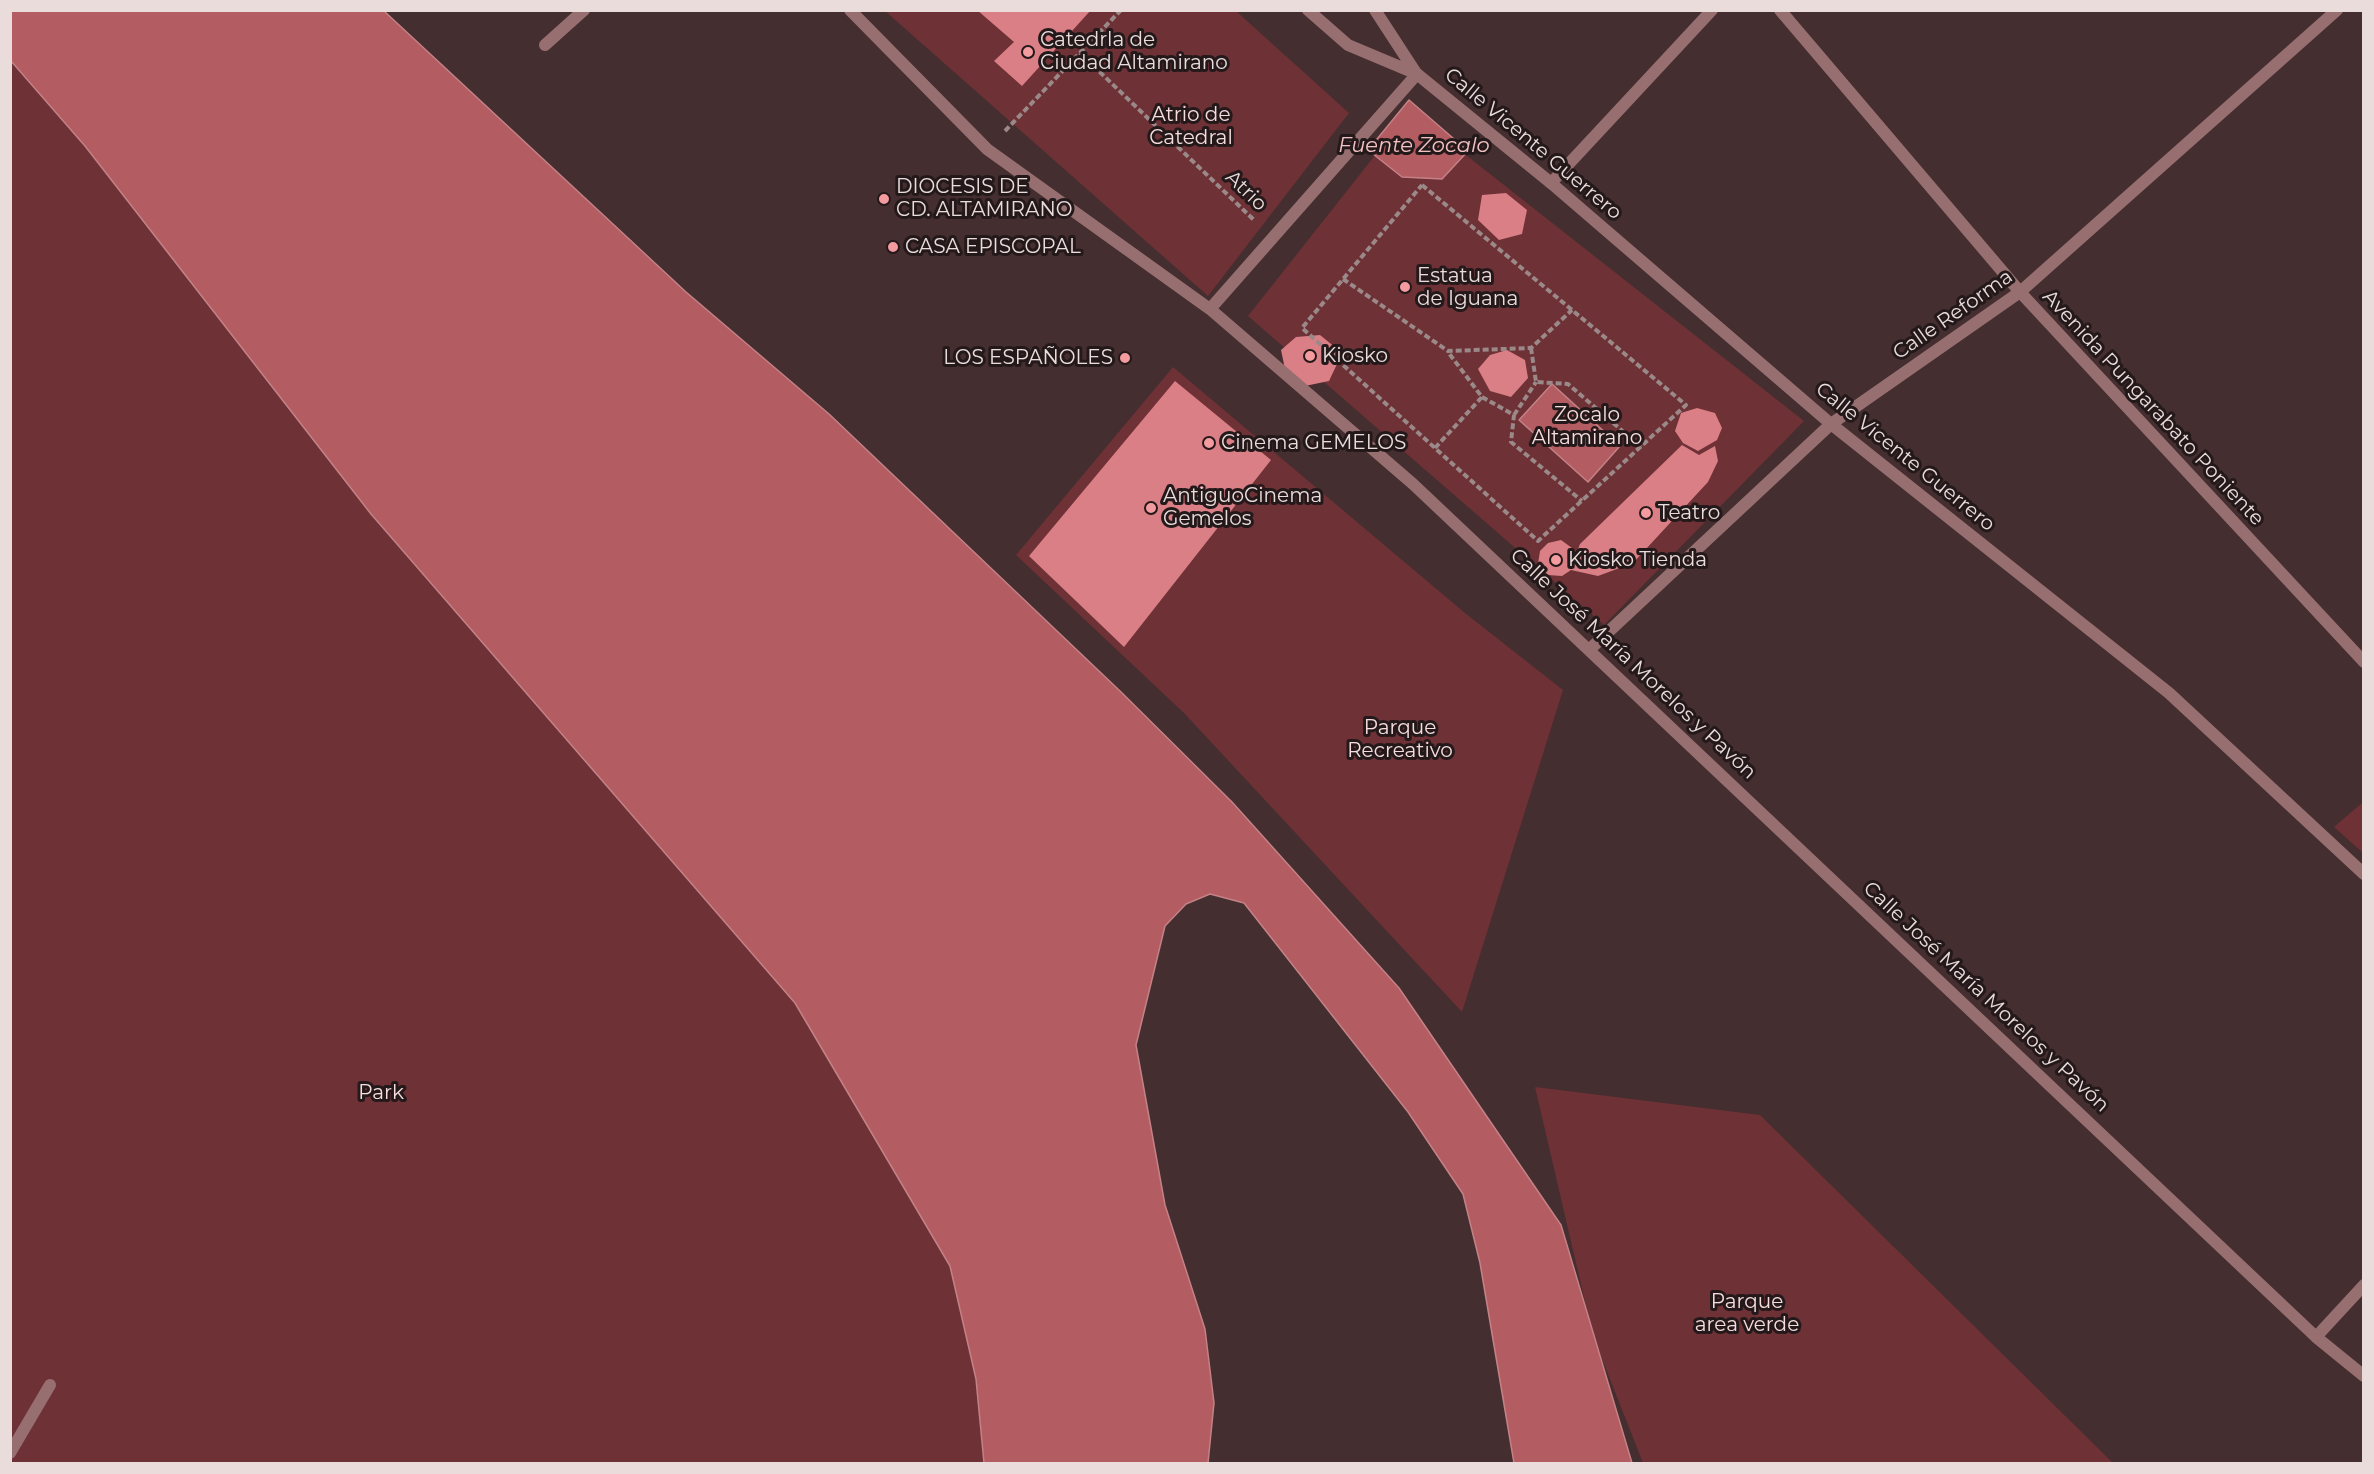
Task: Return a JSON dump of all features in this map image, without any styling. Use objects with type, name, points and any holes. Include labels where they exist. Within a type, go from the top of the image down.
[{"type":"street","points":[[545,45],[584,10]]},
{"type":"street","name":"Calle José María Morelos y Pavón","points":[[850,10],[987,149],[1210,309],[1413,484],[2316,1337],[2364,1376]]},
{"type":"street","name":"Calle Vicente Guerrero","points":[[1308,10],[1348,45],[1417,74],[1551,183],[1831,424],[2169,693],[2364,874]]},
{"type":"street","name":"Calle Vicente Guerrero","points":[[1375,10],[1417,74]]},
{"type":"street","points":[[1551,183],[1712,10]]},
{"type":"street","name":"Avenida Pungarabato Poniente","points":[[1780,10],[2020,292],[2364,662]]},
{"type":"street","name":"Calle Reforma","points":[[1590,649],[1831,424],[2020,292],[2337,10]]},
{"type":"street","points":[[1210,309],[1417,74]]},
{"type":"street","points":[[2316,1337],[2364,1285]]},
{"type":"street","points":[[10,1453],[50,1385]]},
{"type":"path","points":[[987,149],[1121,10]]},
{"type":"path","name":"Atrio","points":[[1080,53],[1261,226]]},
{"type":"path","points":[[1422,185],[1572,310],[1686,405],[1538,541],[1302,328],[1422,185]]},
{"type":"path","points":[[1343,279],[1448,351],[1482,397],[1514,415]]},
{"type":"path","points":[[1448,351],[1531,348],[1572,310]]},
{"type":"path","points":[[1531,348],[1536,382],[1514,415],[1511,442],[1582,501]]},
{"type":"path","points":[[1536,382],[1568,384],[1641,447]]},
{"type":"path","points":[[1435,448],[1482,397]]},
{"type":"green space","name":"Atrio de Catedral","points":[[885,11],[1236,11],[1349,113],[1208,296]]},
{"type":"green space","name":"Park","points":[[10,61],[85,146],[371,514],[795,1003],[950,1266],[976,1379],[984,1463],[11,1463]]},
{"type":"green space","name":"Zocalo Altamirano","points":[[1410,111],[1804,421],[1604,625],[1248,316]]},
{"type":"green space","name":"Parque Recreativo","points":[[1173,367],[1465,613],[1563,690],[1462,1012],[1184,713],[1016,555]]},
{"type":"green space","points":[[2363,802],[2363,853],[2334,827]]},
{"type":"green space","name":"Parque area verde","points":[[1535,1087],[1760,1115],[2113,1463],[1643,1463],[1593,1336]]},
{"type":"water","points":[[10,11],[384,11],[686,292],[829,414],[1120,691],[1232,802],[1399,988],[1561,1225],[1632,1463],[1514,1463],[1480,1263],[1463,1194],[1408,1112],[1244,903],[1210,894],[1186,904],[1165,926],[1136,1045],[1165,1205],[1205,1329],[1214,1403],[1208,1463],[984,1463],[976,1379],[950,1266],[795,1003],[371,514],[85,146],[11,61]]},
{"type":"water","name":"Fuente Zocalo","points":[[1409,100],[1468,151],[1442,179],[1402,177],[1368,150]]},
{"type":"water","points":[[1552,384],[1620,446],[1588,482],[1519,420]]},
{"type":"building","name":"Catedrla de Ciudad Altamirano","points":[[977,10],[1091,10],[1022,86],[994,61],[1014,42]]},
{"type":"building","points":[[1506,193],[1527,210],[1522,234],[1499,240],[1478,220],[1482,195]]},
{"type":"building","name":"Kiosko","points":[[1320,335],[1336,348],[1338,362],[1329,381],[1305,386],[1286,374],[1281,350],[1296,337]]},
{"type":"building","points":[[1507,350],[1525,360],[1528,378],[1511,397],[1490,391],[1478,369],[1490,355]]},
{"type":"building","name":"AntiguoCinema Gemelos","points":[[1175,381],[1271,460],[1124,647],[1029,556]]},
{"type":"building","points":[[1697,408],[1715,413],[1722,428],[1717,440],[1698,451],[1683,443],[1675,431],[1681,413]]},
{"type":"building","name":"Teatro","points":[[1682,445],[1699,455],[1715,446],[1718,461],[1708,482],[1633,563],[1598,576],[1571,570],[1562,576],[1548,575],[1538,564],[1540,551],[1548,543],[1561,540],[1572,548],[1575,557],[1580,544]]},
{"type":"place","name":"Catedrla de Ciudad Altamirano","points":[[1028,52]]},
{"type":"place","name":"DIOCESIS DE CD. ALTAMIRANO","points":[[884,199]]},
{"type":"place","name":"CASA EPISCOPAL","points":[[893,247]]},
{"type":"place","name":"Estatua de Iguana","points":[[1405,287]]},
{"type":"place","name":"Kiosko","points":[[1310,356]]},
{"type":"place","name":"LOS ESPAÑOLES","points":[[1125,358]]},
{"type":"place","name":"Cinema GEMELOS","points":[[1209,443]]},
{"type":"place","name":"AntiguoCinema Gemelos","points":[[1151,508]]},
{"type":"place","name":"Teatro","points":[[1646,513]]},
{"type":"place","name":"Kiosko Tienda","points":[[1556,560]]}]
